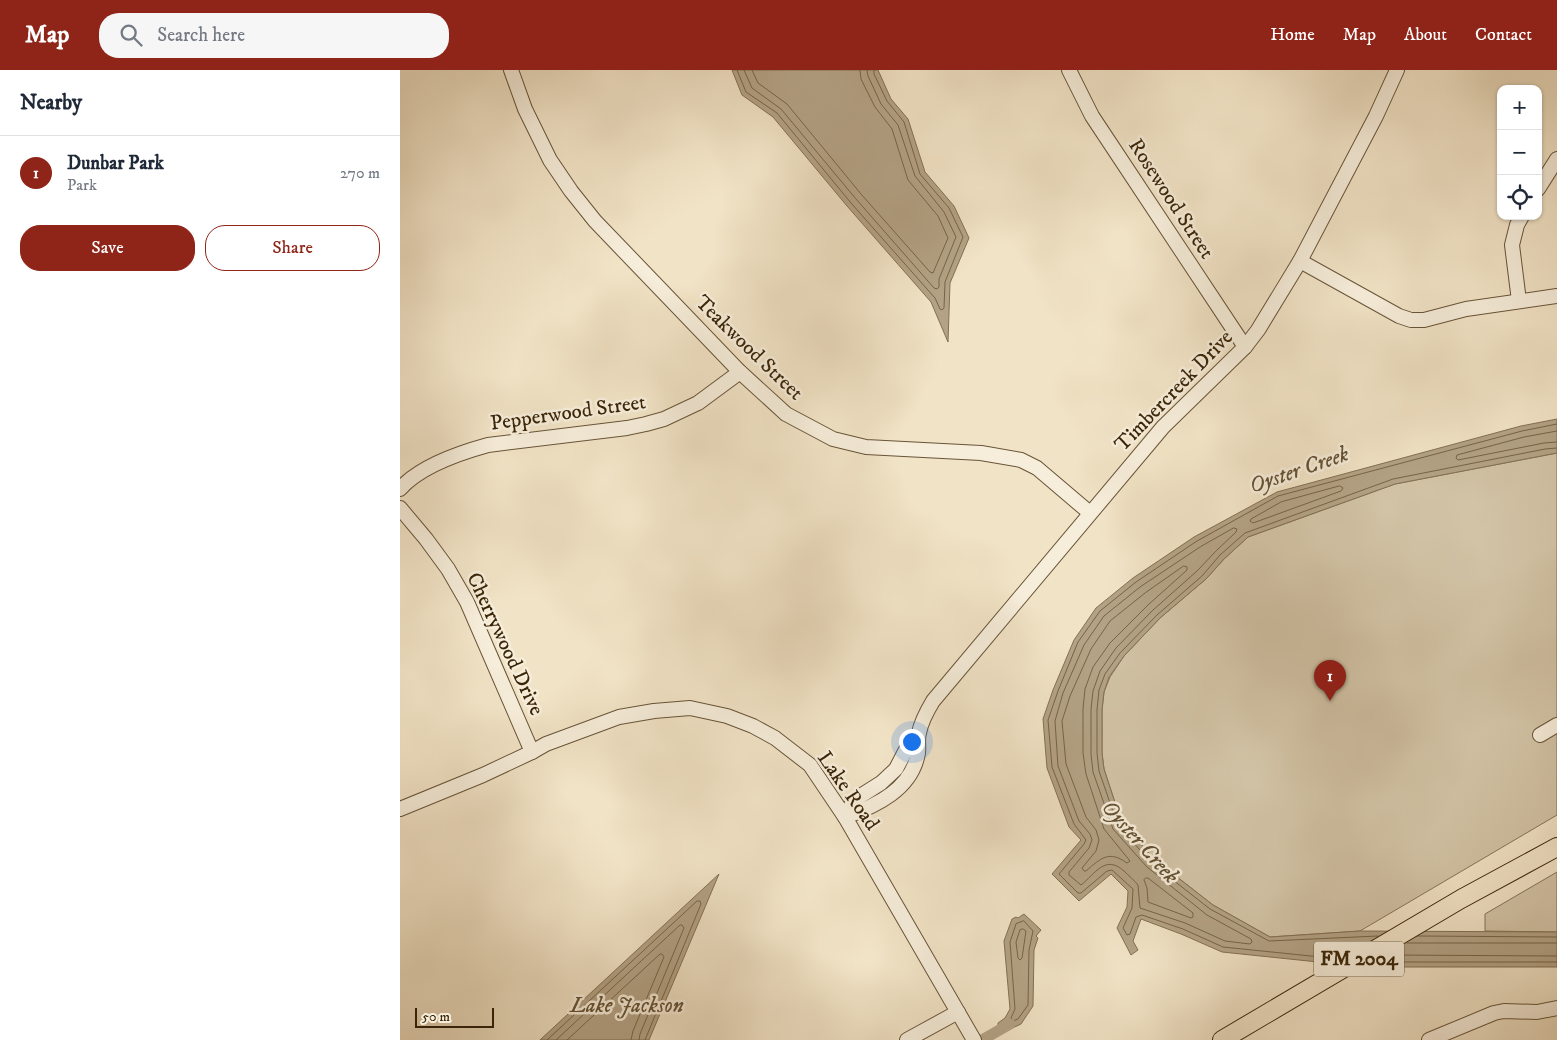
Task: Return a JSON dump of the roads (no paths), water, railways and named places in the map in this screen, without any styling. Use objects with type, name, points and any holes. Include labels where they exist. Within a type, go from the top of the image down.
[{"type":"main road","name":"FM 2004","points":[[1222,1040],[1461,899],[1557,847]]},
{"type":"street","name":"Teakwood Street","points":[[511,70],[532,126],[550,160],[594,221],[740,372],[786,414],[833,439],[866,447],[981,453],[1020,460],[1037,468],[1090,513]]},
{"type":"street","name":"Rosewood Street","points":[[1069,70],[1092,116],[1245,347]]},
{"type":"street","name":"Timbercreek Drive","points":[[845,817],[865,810],[886,798],[908,778],[914,767],[918,752],[918,734],[933,701],[1163,427],[1245,347],[1258,330],[1300,261],[1376,116],[1397,70]]},
{"type":"street","points":[[1542,183],[1557,159]]},
{"type":"street","points":[[1519,301],[1512,245],[1520,220]]},
{"type":"street","points":[[1300,261],[1399,316],[1411,320],[1424,320],[1466,309],[1557,296]]},
{"type":"street","name":"Pepperwood Street","points":[[400,489],[419,474],[435,465],[461,453],[488,445],[627,428],[664,419],[698,403],[740,372]]},
{"type":"street","name":"Cherrywood Drive","points":[[400,508],[448,569],[467,602],[532,752]]},
{"type":"street","name":"Lake Road","points":[[400,809],[474,778],[546,744],[619,717],[654,711],[690,708],[727,716],[752,726],[775,738],[810,765],[845,817],[974,1040]]},
{"type":"street","points":[[1540,735],[1557,725]]},
{"type":"street","points":[[1429,1040],[1494,1013],[1504,1011],[1537,1012],[1557,1008]]},
{"type":"street","points":[[907,1040],[961,1018]]},
{"type":"water","points":[[732,70],[878,70],[891,99],[908,119],[925,172],[954,206],[969,238],[950,283],[948,342],[931,302],[847,206],[773,117],[742,95]]},
{"type":"water","points":[[1557,419],[1557,453],[1395,484],[1248,537],[1206,579],[1160,618],[1124,656],[1109,677],[1104,692],[1102,710],[1102,753],[1104,769],[1121,821],[1154,859],[1213,905],[1270,937],[1360,931],[1557,932],[1557,967],[1366,967],[1222,952],[1141,919],[1133,941],[1138,950],[1131,955],[1117,928],[1127,907],[1128,891],[1111,874],[1079,901],[1052,874],[1081,840],[1069,827],[1047,768],[1043,719],[1074,640],[1096,608],[1133,578],[1194,537],[1277,492],[1521,426]]},
{"type":"water","name":"Lake Jackson","points":[[719,874],[649,1040],[540,1040]]},
{"type":"water","points":[[1024,914],[1041,930],[1036,936],[1038,938],[1034,950],[1033,1006],[1021,1024],[1004,1032],[998,1031],[998,1023],[1005,1018],[1010,1009],[1004,941],[1012,919]]},
{"type":"waterway","points":[[982,1040],[1010,1024]]},
{"type":"place","name":"Dunbar Park","points":[[1330,701]]},
{"type":"water label","name":"Oyster Creek","points":[[1299,470]]},
{"type":"water label","name":"Oyster Creek","points":[[1140,842]]}]
